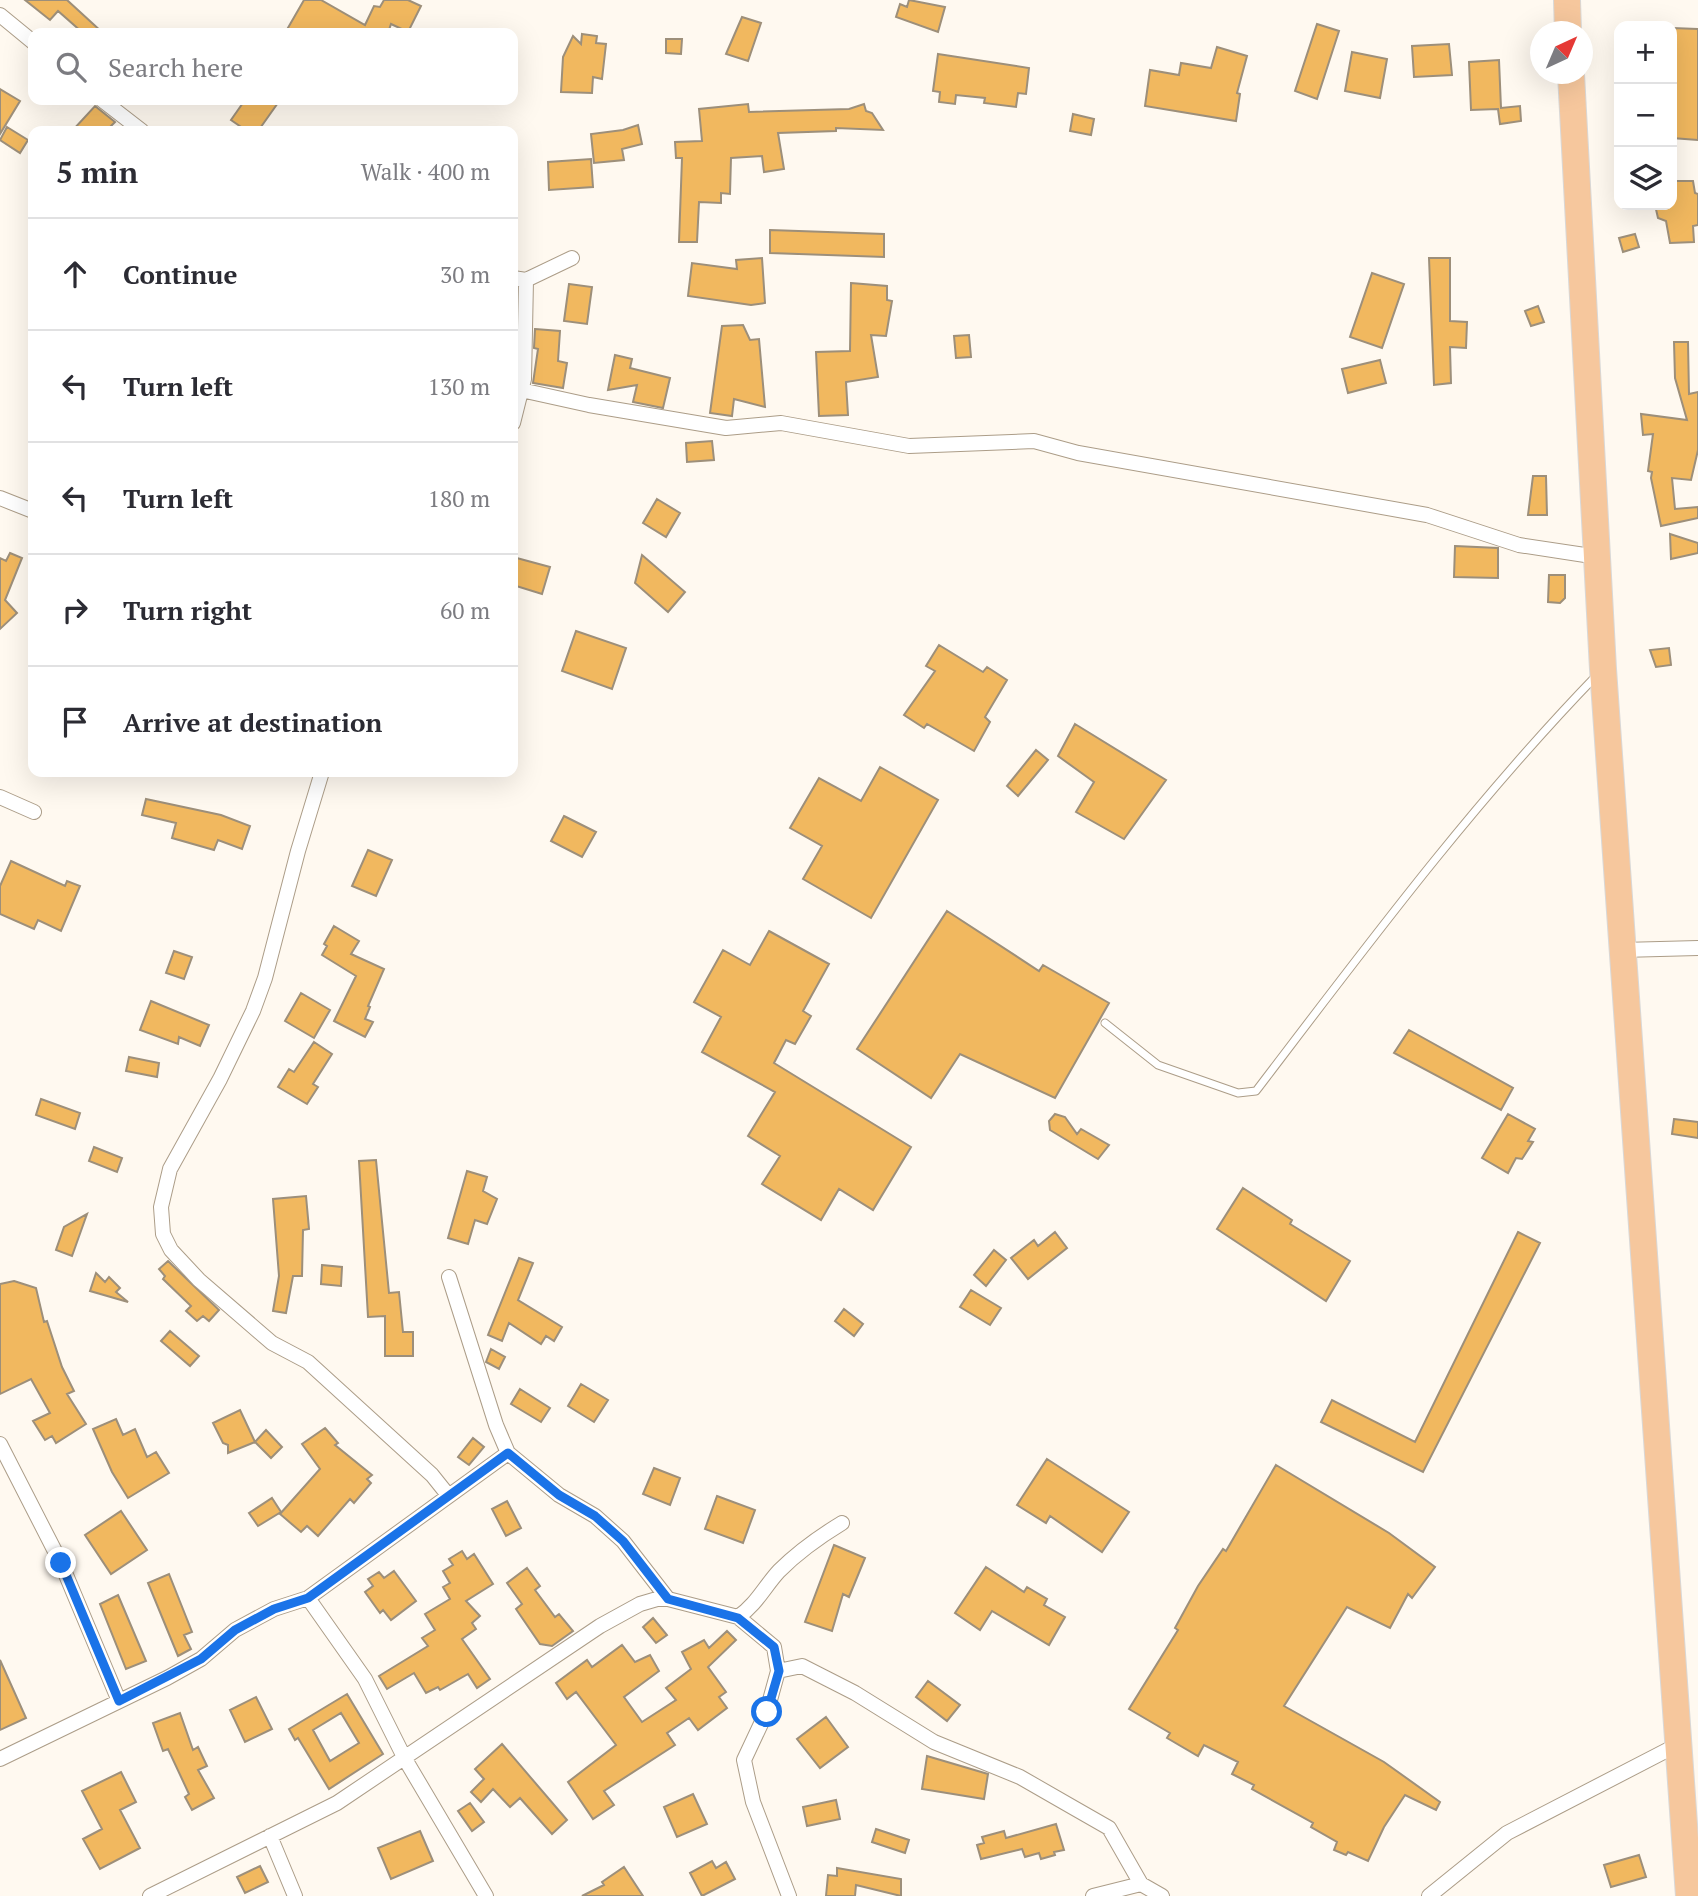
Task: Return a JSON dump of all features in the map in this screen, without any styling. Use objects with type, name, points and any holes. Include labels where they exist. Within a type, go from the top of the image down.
[{"type":"highway","points":[[1567,0],[1568,21]]},
{"type":"highway","points":[[1572,84],[1602,669],[1689,1896]]},
{"type":"street","points":[[0,15],[28,38]]},
{"type":"street","points":[[108,105],[136,126]]},
{"type":"street","points":[[518,405],[522,390],[519,279],[572,258]]},
{"type":"street","points":[[522,390],[589,405],[726,428],[781,424],[908,446],[1034,441],[1078,453],[1427,515],[1519,545],[1598,557]]},
{"type":"street","points":[[0,498],[28,509]]},
{"type":"street","points":[[320,777],[292,872],[265,978],[253,1010],[220,1079],[170,1169],[161,1207],[163,1234],[171,1250],[199,1280],[272,1343],[308,1362],[432,1475],[448,1495]]},
{"type":"street","points":[[0,797],[34,812]]},
{"type":"street","points":[[1622,950],[1698,948]]},
{"type":"street","points":[[449,1277],[496,1425],[508,1453],[559,1495],[595,1516],[623,1541],[668,1599]]},
{"type":"street","points":[[0,1444],[61,1563],[119,1701]]},
{"type":"street","points":[[0,1759],[201,1659],[235,1630],[274,1609],[308,1598],[508,1453]]},
{"type":"street","points":[[738,1618],[748,1611],[778,1572],[816,1539],[842,1523]]},
{"type":"street","points":[[308,1598],[365,1679],[405,1759],[486,1896]]},
{"type":"street","points":[[149,1896],[337,1804],[600,1626],[640,1604],[668,1599],[738,1618],[774,1647],[779,1671],[767,1712],[744,1760],[753,1802],[789,1896]]},
{"type":"street","points":[[779,1671],[802,1666],[865,1699],[934,1742],[1020,1777],[1074,1808],[1108,1828],[1141,1884],[1162,1896]]},
{"type":"street","points":[[1429,1896],[1507,1833],[1679,1744]]},
{"type":"street","points":[[270,1836],[295,1896]]},
{"type":"street","points":[[1093,1896],[1141,1884]]},
{"type":"lane","points":[[1105,1023],[1158,1065],[1238,1093],[1256,1091],[1409,890],[1542,732],[1602,669]]},
{"type":"building","points":[[25,0],[67,0],[98,28],[77,28],[58,11],[50,20]]},
{"type":"building","points":[[304,0],[321,0],[365,25],[374,6],[380,7],[384,0],[408,0],[421,6],[410,28],[400,28],[391,24],[390,28],[288,28]]},
{"type":"building","points":[[909,0],[945,7],[938,32],[896,17],[900,4],[907,7]]},
{"type":"building","points":[[742,17],[761,23],[748,61],[726,54]]},
{"type":"building","points":[[1317,24],[1339,31],[1317,99],[1295,91]]},
{"type":"building","points":[[1677,28],[1698,29],[1698,140],[1677,138]]},
{"type":"building","points":[[582,34],[597,36],[596,43],[606,44],[602,79],[593,77],[592,93],[561,92],[563,57],[573,36],[581,44]]},
{"type":"building","points":[[666,39],[682,39],[681,54],[666,53]]},
{"type":"building","points":[[1449,44],[1452,75],[1414,77],[1412,46]]},
{"type":"building","points":[[1217,47],[1247,56],[1237,93],[1240,94],[1236,121],[1145,106],[1150,70],[1179,75],[1181,63],[1211,68]]},
{"type":"building","points":[[1352,52],[1387,59],[1380,98],[1345,91]]},
{"type":"building","points":[[938,54],[1029,68],[1026,94],[1018,93],[1016,107],[984,103],[985,98],[956,95],[955,104],[939,102],[940,92],[933,91]]},
{"type":"building","points":[[1499,60],[1501,108],[1520,106],[1521,121],[1500,124],[1498,109],[1471,110],[1469,62]]},
{"type":"building","points":[[0,89],[20,101],[0,134]]},
{"type":"building","points":[[748,104],[749,112],[849,109],[864,104],[866,111],[872,113],[883,130],[836,128],[836,131],[778,133],[784,169],[764,172],[762,156],[731,158],[730,194],[721,193],[721,203],[699,202],[697,242],[679,242],[682,158],[676,158],[675,142],[702,141],[699,109]]},
{"type":"building","points":[[242,105],[276,105],[262,126],[240,126],[231,120]]},
{"type":"building","points":[[95,106],[115,122],[111,126],[77,126]]},
{"type":"building","points":[[1073,114],[1094,119],[1091,135],[1070,131]]},
{"type":"building","points":[[638,125],[642,144],[622,149],[624,160],[594,163],[591,134]]},
{"type":"building","points":[[7,127],[28,140],[20,153],[0,140]]},
{"type":"building","points":[[591,159],[593,187],[549,190],[548,162]]},
{"type":"building","points":[[1677,181],[1693,181],[1695,193],[1698,194],[1698,225],[1693,226],[1694,242],[1670,243],[1666,221],[1658,218],[1656,210],[1677,210]]},
{"type":"building","points":[[770,230],[884,234],[884,257],[770,253]]},
{"type":"building","points":[[1635,234],[1639,247],[1623,252],[1619,238]]},
{"type":"building","points":[[762,258],[765,303],[751,305],[688,296],[692,263],[737,269],[736,260]]},
{"type":"building","points":[[1429,258],[1450,258],[1450,321],[1467,322],[1466,348],[1450,347],[1451,383],[1434,385]]},
{"type":"building","points":[[1372,273],[1404,284],[1382,348],[1350,337]]},
{"type":"building","points":[[851,283],[887,286],[887,300],[892,301],[886,336],[871,335],[878,377],[846,382],[848,415],[819,416],[816,352],[850,351]]},
{"type":"building","points":[[569,284],[592,287],[587,324],[564,321]]},
{"type":"building","points":[[1538,306],[1544,322],[1531,326],[1525,311]]},
{"type":"building","points":[[743,325],[750,340],[759,339],[765,407],[734,399],[732,416],[710,413],[722,326]]},
{"type":"building","points":[[535,329],[560,331],[558,361],[567,363],[563,388],[533,383],[538,349],[534,348]]},
{"type":"building","points":[[969,335],[971,357],[956,358],[954,336]]},
{"type":"building","points":[[1674,342],[1688,342],[1689,394],[1698,392],[1698,450],[1691,480],[1672,478],[1675,509],[1698,507],[1698,518],[1661,526],[1652,472],[1648,471],[1653,434],[1643,435],[1641,414],[1687,420],[1675,378]]},
{"type":"building","points":[[615,355],[632,359],[630,368],[670,378],[663,408],[633,402],[637,385],[608,390]]},
{"type":"building","points":[[1380,360],[1386,383],[1348,393],[1342,369]]},
{"type":"building","points":[[712,441],[714,460],[687,462],[686,443]]},
{"type":"building","points":[[1533,476],[1546,476],[1547,515],[1528,515]]},
{"type":"building","points":[[657,499],[680,513],[666,537],[643,523]]},
{"type":"building","points":[[1670,534],[1698,543],[1698,553],[1671,559]]},
{"type":"building","points":[[1455,546],[1498,548],[1498,578],[1454,577]]},
{"type":"building","points":[[10,553],[22,558],[5,600],[17,613],[0,629],[0,558],[6,561]]},
{"type":"building","points":[[642,555],[685,592],[668,612],[635,583]]},
{"type":"building","points":[[518,558],[550,567],[542,594],[518,587]]},
{"type":"building","points":[[1549,575],[1565,575],[1565,598],[1560,603],[1548,602]]},
{"type":"building","points":[[576,631],[626,648],[612,689],[562,671]]},
{"type":"building","points":[[939,645],[983,672],[987,667],[1007,680],[985,717],[990,722],[974,751],[927,724],[924,728],[904,715],[935,671],[926,666]]},
{"type":"building","points":[[1669,648],[1671,665],[1656,667],[1650,650]]},
{"type":"building","points":[[1075,724],[1166,780],[1124,839],[1076,812],[1094,782],[1058,756]]},
{"type":"building","points":[[1036,750],[1048,760],[1018,796],[1007,786]]},
{"type":"building","points":[[880,767],[938,800],[871,918],[803,879],[822,846],[790,828],[819,778],[861,801]]},
{"type":"building","points":[[146,799],[221,815],[250,826],[242,849],[218,840],[214,850],[172,838],[176,823],[142,815]]},
{"type":"building","points":[[564,816],[596,832],[582,857],[551,841]]},
{"type":"building","points":[[368,850],[392,860],[376,896],[352,886]]},
{"type":"building","points":[[11,861],[65,886],[67,881],[80,886],[61,931],[38,920],[34,929],[0,914],[0,886]]},
{"type":"building","points":[[947,911],[1039,971],[1043,965],[1109,1003],[1055,1098],[960,1054],[931,1098],[857,1049]]},
{"type":"building","points":[[334,926],[359,941],[351,954],[384,969],[368,1006],[370,1007],[365,1019],[373,1022],[365,1037],[334,1021],[356,976],[322,955],[327,946],[324,944]]},
{"type":"building","points":[[769,931],[829,964],[803,1011],[811,1016],[795,1044],[786,1040],[774,1063],[911,1147],[873,1210],[839,1189],[821,1220],[762,1184],[780,1156],[748,1136],[775,1092],[702,1052],[721,1017],[694,1002],[723,950],[750,965]]},
{"type":"building","points":[[174,951],[192,957],[184,979],[166,973]]},
{"type":"building","points":[[301,993],[330,1010],[314,1038],[285,1021]]},
{"type":"building","points":[[151,1001],[209,1025],[200,1046],[179,1037],[178,1044],[140,1030]]},
{"type":"building","points":[[1409,1030],[1513,1088],[1501,1110],[1394,1053]]},
{"type":"building","points":[[314,1042],[332,1054],[313,1084],[318,1087],[307,1104],[278,1087],[289,1069],[294,1072]]},
{"type":"building","points":[[129,1057],[159,1063],[157,1077],[126,1071]]},
{"type":"building","points":[[41,1099],[80,1113],[75,1129],[36,1115]]},
{"type":"building","points":[[1055,1114],[1065,1117],[1077,1134],[1081,1129],[1109,1145],[1098,1159],[1050,1130],[1049,1121]]},
{"type":"building","points":[[1508,1114],[1535,1129],[1528,1141],[1533,1142],[1522,1159],[1516,1158],[1508,1173],[1482,1158]]},
{"type":"building","points":[[1674,1119],[1698,1122],[1698,1138],[1672,1134]]},
{"type":"building","points":[[94,1147],[122,1158],[117,1172],[89,1161]]},
{"type":"building","points":[[376,1160],[389,1293],[399,1292],[403,1332],[413,1332],[413,1356],[385,1356],[385,1316],[368,1317],[359,1161]]},
{"type":"building","points":[[467,1171],[487,1177],[483,1191],[497,1199],[487,1224],[475,1220],[468,1244],[448,1238]]},
{"type":"building","points":[[1243,1188],[1292,1220],[1290,1224],[1350,1261],[1326,1301],[1217,1229]]},
{"type":"building","points":[[306,1196],[309,1229],[303,1230],[302,1276],[293,1276],[286,1313],[273,1311],[279,1276],[273,1199]]},
{"type":"building","points":[[87,1214],[72,1256],[56,1250],[64,1227]]},
{"type":"building","points":[[1055,1232],[1067,1248],[1028,1279],[1011,1258],[1034,1240],[1038,1246]]},
{"type":"building","points":[[1518,1232],[1540,1243],[1423,1472],[1321,1422],[1332,1400],[1415,1442]]},
{"type":"building","points":[[994,1250],[1006,1260],[986,1286],[974,1275]]},
{"type":"building","points":[[519,1258],[533,1263],[518,1300],[562,1327],[554,1341],[546,1336],[541,1344],[509,1323],[502,1341],[488,1335]]},
{"type":"building","points":[[168,1261],[219,1310],[209,1321],[203,1316],[197,1321],[186,1311],[191,1306],[163,1279],[165,1276],[159,1269]]},
{"type":"building","points":[[322,1265],[342,1267],[341,1286],[321,1284]]},
{"type":"building","points":[[96,1273],[105,1282],[109,1277],[120,1288],[116,1292],[128,1302],[90,1291]]},
{"type":"building","points":[[14,1281],[36,1288],[44,1322],[47,1321],[62,1367],[74,1391],[67,1394],[86,1424],[56,1443],[52,1436],[45,1440],[33,1421],[50,1413],[31,1379],[0,1394],[0,1284]]},
{"type":"building","points":[[971,1290],[1001,1308],[990,1325],[960,1307]]},
{"type":"building","points":[[844,1309],[863,1324],[854,1336],[835,1321]]},
{"type":"building","points":[[170,1331],[199,1356],[190,1366],[161,1341]]},
{"type":"building","points":[[491,1349],[505,1357],[499,1369],[486,1362]]},
{"type":"building","points":[[581,1384],[608,1400],[594,1422],[568,1406]]},
{"type":"building","points":[[520,1389],[550,1408],[541,1422],[511,1404]]},
{"type":"building","points":[[240,1410],[255,1442],[228,1453],[228,1445],[223,1443],[213,1423]]},
{"type":"building","points":[[116,1419],[123,1435],[135,1429],[147,1457],[156,1452],[169,1473],[128,1498],[112,1472],[93,1429]]},
{"type":"building","points":[[325,1428],[338,1443],[335,1445],[372,1475],[367,1479],[371,1483],[354,1503],[350,1499],[318,1536],[307,1526],[301,1532],[280,1514],[320,1469],[302,1444]]},
{"type":"building","points":[[266,1430],[282,1447],[271,1458],[255,1442]]},
{"type":"building","points":[[473,1438],[484,1447],[469,1465],[458,1457]]},
{"type":"building","points":[[1047,1459],[1129,1512],[1102,1552],[1050,1516],[1046,1523],[1017,1505]]},
{"type":"building","points":[[1276,1465],[1389,1533],[1435,1567],[1412,1598],[1408,1594],[1390,1628],[1347,1607],[1284,1706],[1384,1762],[1440,1802],[1436,1810],[1405,1795],[1384,1827],[1368,1861],[1348,1852],[1346,1855],[1334,1850],[1337,1842],[1311,1827],[1313,1823],[1252,1789],[1254,1785],[1232,1774],[1238,1762],[1204,1745],[1198,1756],[1167,1738],[1170,1733],[1129,1709],[1178,1630],[1175,1628],[1198,1586],[1223,1549],[1226,1551]]},
{"type":"building","points":[[654,1468],[680,1478],[670,1505],[643,1494]]},
{"type":"building","points":[[717,1496],[755,1510],[743,1543],[705,1529]]},
{"type":"building","points":[[272,1498],[281,1512],[258,1526],[249,1513]]},
{"type":"building","points":[[507,1501],[521,1528],[506,1536],[492,1509]]},
{"type":"building","points":[[121,1511],[147,1550],[111,1574],[85,1535]]},
{"type":"building","points":[[834,1545],[865,1558],[849,1597],[843,1594],[832,1631],[805,1622]]},
{"type":"building","points":[[462,1551],[467,1559],[474,1554],[493,1584],[466,1601],[480,1616],[472,1623],[476,1629],[462,1639],[490,1679],[477,1688],[468,1674],[440,1690],[438,1687],[426,1693],[414,1673],[387,1689],[379,1676],[428,1646],[422,1638],[435,1630],[425,1614],[450,1599],[443,1587],[450,1583],[443,1571],[453,1565],[449,1559]]},
{"type":"building","points":[[986,1567],[1024,1592],[1027,1587],[1047,1599],[1044,1605],[1065,1617],[1049,1645],[992,1611],[980,1630],[955,1613]]},
{"type":"building","points":[[527,1568],[540,1586],[535,1590],[555,1617],[559,1614],[573,1631],[552,1646],[540,1644],[516,1609],[522,1604],[507,1583]]},
{"type":"building","points":[[394,1571],[416,1601],[391,1620],[383,1610],[380,1613],[365,1592],[373,1586],[368,1579],[379,1572],[384,1578]]},
{"type":"building","points":[[169,1574],[192,1632],[184,1635],[191,1649],[178,1656],[148,1583]]},
{"type":"building","points":[[118,1595],[146,1661],[126,1669],[100,1604]]},
{"type":"building","points":[[653,1618],[667,1635],[656,1643],[643,1627]]},
{"type":"building","points":[[727,1631],[736,1640],[708,1667],[726,1692],[719,1697],[727,1708],[698,1730],[689,1718],[667,1733],[675,1745],[604,1791],[614,1805],[593,1819],[568,1782],[616,1745],[576,1692],[567,1699],[556,1683],[587,1660],[592,1667],[622,1645],[635,1662],[650,1655],[659,1671],[624,1697],[642,1722],[676,1700],[666,1688],[691,1669],[682,1652],[704,1640],[709,1648]]},
{"type":"building","points":[[0,1660],[26,1718],[0,1730]]},
{"type":"building","points":[[928,1681],[960,1705],[947,1721],[916,1697]]},
{"type":"building","points":[[347,1694],[383,1754],[329,1789],[298,1738],[295,1740],[289,1729]],"holes":[[[341,1713],[359,1743],[330,1761],[313,1730]]]},
{"type":"building","points":[[256,1697],[272,1729],[245,1742],[230,1710]]},
{"type":"building","points":[[180,1713],[193,1750],[198,1747],[207,1766],[198,1770],[214,1798],[192,1810],[185,1797],[189,1794],[168,1749],[163,1751],[153,1723]]},
{"type":"building","points":[[826,1717],[848,1747],[820,1768],[797,1739]]},
{"type":"building","points":[[502,1744],[567,1820],[552,1834],[520,1798],[510,1807],[493,1789],[481,1802],[471,1792],[484,1779],[475,1769]]},
{"type":"building","points":[[927,1756],[988,1774],[984,1799],[922,1789]]},
{"type":"building","points":[[121,1772],[136,1802],[120,1810],[140,1848],[100,1869],[83,1839],[102,1829],[82,1791]]},
{"type":"building","points":[[693,1794],[707,1824],[677,1837],[664,1807]]},
{"type":"building","points":[[836,1800],[840,1819],[807,1826],[803,1807]]},
{"type":"building","points":[[470,1803],[484,1822],[472,1831],[458,1811]]},
{"type":"building","points":[[1056,1824],[1064,1850],[1054,1852],[1055,1855],[1041,1859],[1039,1853],[1025,1857],[1022,1849],[981,1859],[977,1845],[984,1843],[982,1837],[1004,1831],[1006,1838]]},
{"type":"building","points":[[876,1829],[909,1840],[905,1853],[872,1842]]},
{"type":"building","points":[[420,1831],[433,1861],[391,1879],[378,1848]]},
{"type":"building","points":[[1639,1855],[1646,1877],[1611,1887],[1604,1865]]},
{"type":"building","points":[[712,1861],[716,1868],[726,1862],[735,1879],[702,1896],[690,1873]]},
{"type":"building","points":[[260,1866],[268,1882],[245,1893],[237,1877]]},
{"type":"building","points":[[624,1867],[643,1896],[582,1896],[604,1885],[602,1882]]},
{"type":"building","points":[[837,1868],[901,1879],[901,1896],[856,1885],[855,1896],[826,1896],[828,1875],[837,1876]]},
{"type":"route","points":[[61,1563],[119,1701],[201,1659],[235,1630],[274,1609],[308,1598],[380,1543],[508,1453],[559,1495],[595,1516],[623,1541],[668,1599],[738,1618],[774,1647],[779,1671],[767,1712]]}]
